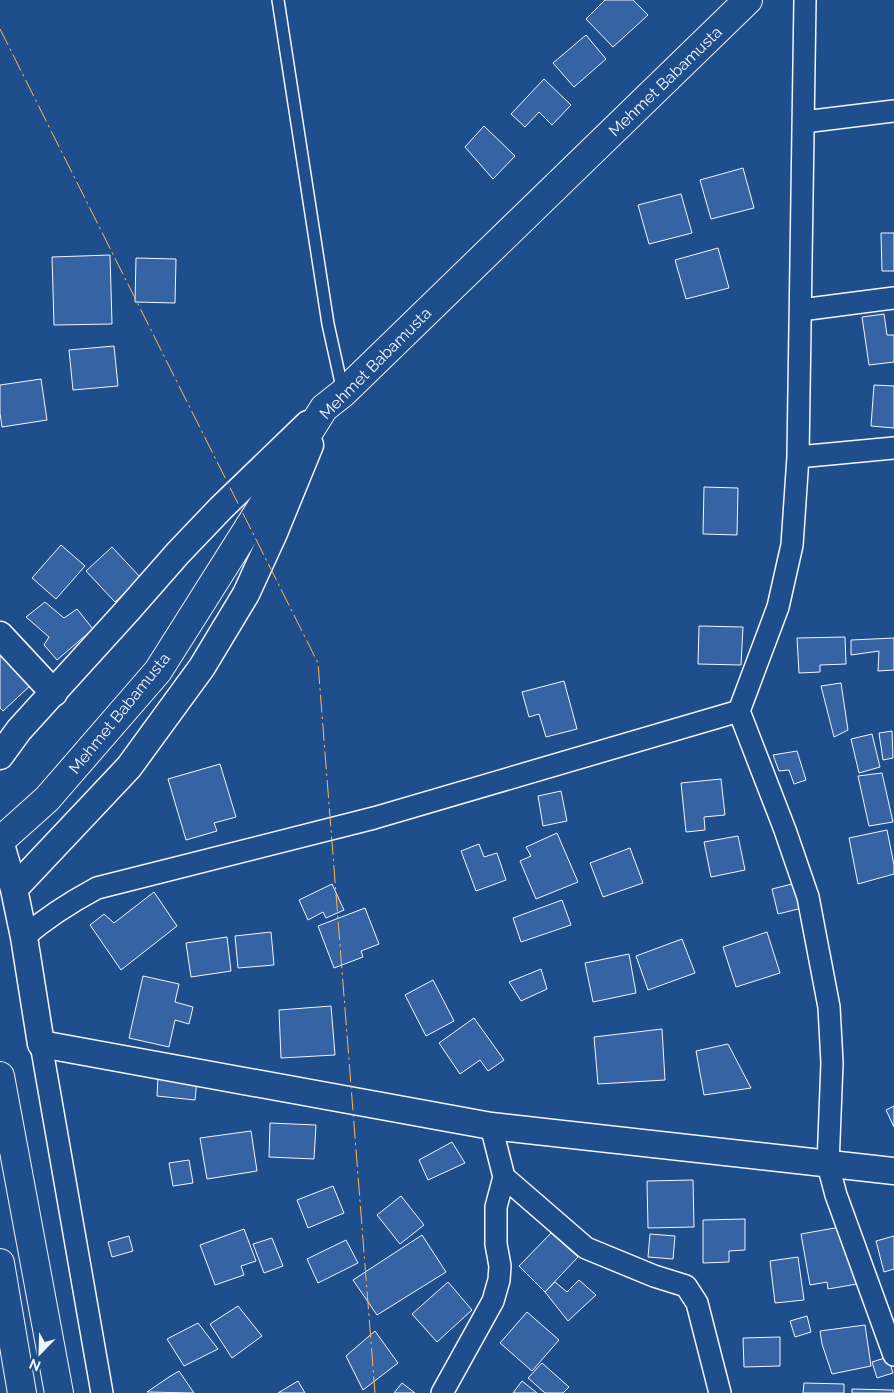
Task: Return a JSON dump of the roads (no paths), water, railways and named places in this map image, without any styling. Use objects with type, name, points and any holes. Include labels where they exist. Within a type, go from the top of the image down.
[{"type":"main road","name":"Mehmet Babamusta","points":[[0,841],[47,799],[158,671],[235,549],[334,401],[748,0]]},
{"type":"main road","points":[[0,1076],[59,1393]]},
{"type":"main road","points":[[0,1264],[22,1393]]},
{"type":"street","points":[[805,0],[798,457],[792,545],[778,607],[739,711],[808,897],[830,1016],[832,1063],[828,1165],[836,1195],[894,1355]]},
{"type":"street","points":[[804,122],[894,111]]},
{"type":"street","points":[[801,310],[894,298]]},
{"type":"street","points":[[0,756],[19,730],[178,553],[221,508],[334,401]]},
{"type":"street","points":[[14,889],[129,767],[202,667],[246,594],[334,401]]},
{"type":"street","points":[[798,457],[894,448]]},
{"type":"street","points":[[0,635],[54,693]]},
{"type":"street","points":[[24,937],[55,912],[97,888],[374,818],[739,711]]},
{"type":"street","points":[[0,841],[14,889],[24,937],[102,1393]]},
{"type":"street","points":[[42,1044],[491,1126],[894,1171]]},
{"type":"street","points":[[442,1393],[493,1301],[499,1280],[500,1266],[496,1244],[496,1207],[504,1177],[491,1126]]},
{"type":"street","points":[[504,1177],[586,1248],[654,1276],[686,1286],[697,1303],[720,1393]]},
{"type":"lane","points":[[278,0],[328,324],[334,401]]}]
